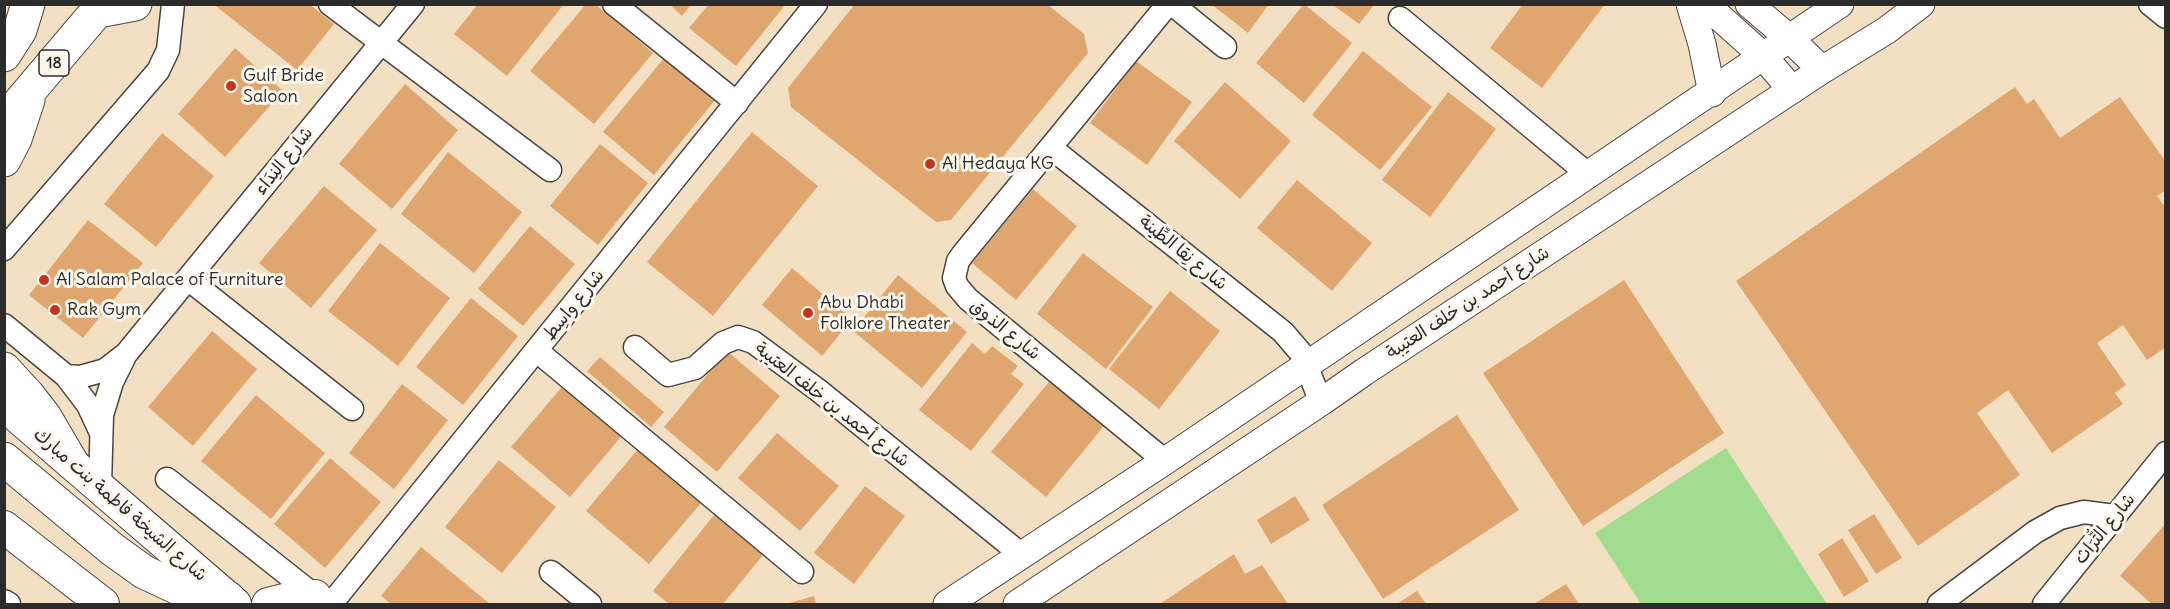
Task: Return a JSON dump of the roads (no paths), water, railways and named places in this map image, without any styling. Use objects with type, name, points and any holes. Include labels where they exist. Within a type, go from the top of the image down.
[{"type":"main road","points":[[4,55],[20,30],[28,4]]},
{"type":"main road","points":[[100,8],[135,4]]},
{"type":"main road","name":"18","points":[[4,122],[100,8]]},
{"type":"main road","points":[[4,160],[18,131],[32,90]]},
{"type":"main road","points":[[4,369],[45,417],[72,463]]},
{"type":"main road","name":"شارع الشيخة فاطمة بنت مبارك","points":[[4,405],[232,601]]},
{"type":"main road","points":[[4,459],[112,549],[144,572],[176,587],[232,601]]},
{"type":"main road","points":[[4,527],[103,604]]},
{"type":"main road","points":[[268,604],[292,598],[324,602]]},
{"type":"street","points":[[4,249],[158,71],[168,50],[173,4]]},
{"type":"street","points":[[330,4],[550,170]]},
{"type":"street","name":"شارع النِدَاء","points":[[66,376],[80,377],[105,370],[126,354],[413,4]]},
{"type":"street","points":[[614,4],[737,103]]},
{"type":"street","name":"شارع واسِط","points":[[324,602],[537,351],[816,4]]},
{"type":"street","name":"شارع الذوق","points":[[1165,461],[968,299],[957,286],[954,278],[958,261],[1170,4],[1225,47]]},
{"type":"street","points":[[1690,4],[1702,44],[1712,93]]},
{"type":"street","points":[[1706,4],[1763,56],[1792,90]]},
{"type":"street","points":[[1749,4],[1822,70]]},
{"type":"street","name":"شارع أحمد بن خلف العتيبة","points":[[947,604],[1165,461],[1712,93],[1840,4]]},
{"type":"street","name":"شارع أحمد بن خلف العتيبة","points":[[1017,604],[1364,372],[1822,70],[1887,30],[1921,4]]},
{"type":"street","points":[[2150,4],[2166,17]]},
{"type":"street","points":[[1400,18],[1589,175]]},
{"type":"street","name":"شارع نِقا الطِّينة","points":[[1051,148],[1283,332],[1301,353],[1321,402]]},
{"type":"street","points":[[188,279],[352,409]]},
{"type":"street","points":[[4,326],[66,376],[88,405],[101,433]]},
{"type":"street","name":"شارع أحمد بن خلف العتيبة","points":[[635,347],[668,375],[695,368],[723,343],[738,337],[753,342],[818,390],[1022,555]]},
{"type":"street","points":[[537,351],[802,572]]},
{"type":"street","name":"شارع النِدَاء","points":[[100,486],[101,433],[106,396],[126,354]]},
{"type":"street","name":"شارع التُّرَاث","points":[[2044,604],[2166,453]]},
{"type":"street","points":[[167,479],[324,602]]},
{"type":"street","points":[[1939,604],[1966,598],[2036,532],[2060,518],[2084,512],[2114,516]]},
{"type":"street","points":[[551,572],[590,604]]},
{"type":"street","points":[[4,601],[9,604]]},
{"type":"place","name":"Gulf Bride Saloon","points":[[231,86]]},
{"type":"place","name":"Al Hedaya KG","points":[[930,164]]},
{"type":"place","name":"Al Salam Palace of Furniture","points":[[44,280]]},
{"type":"place","name":"Rak Gym","points":[[55,310]]},
{"type":"place","name":"Abu Dhabi Folklore Theater","points":[[808,313]]}]
